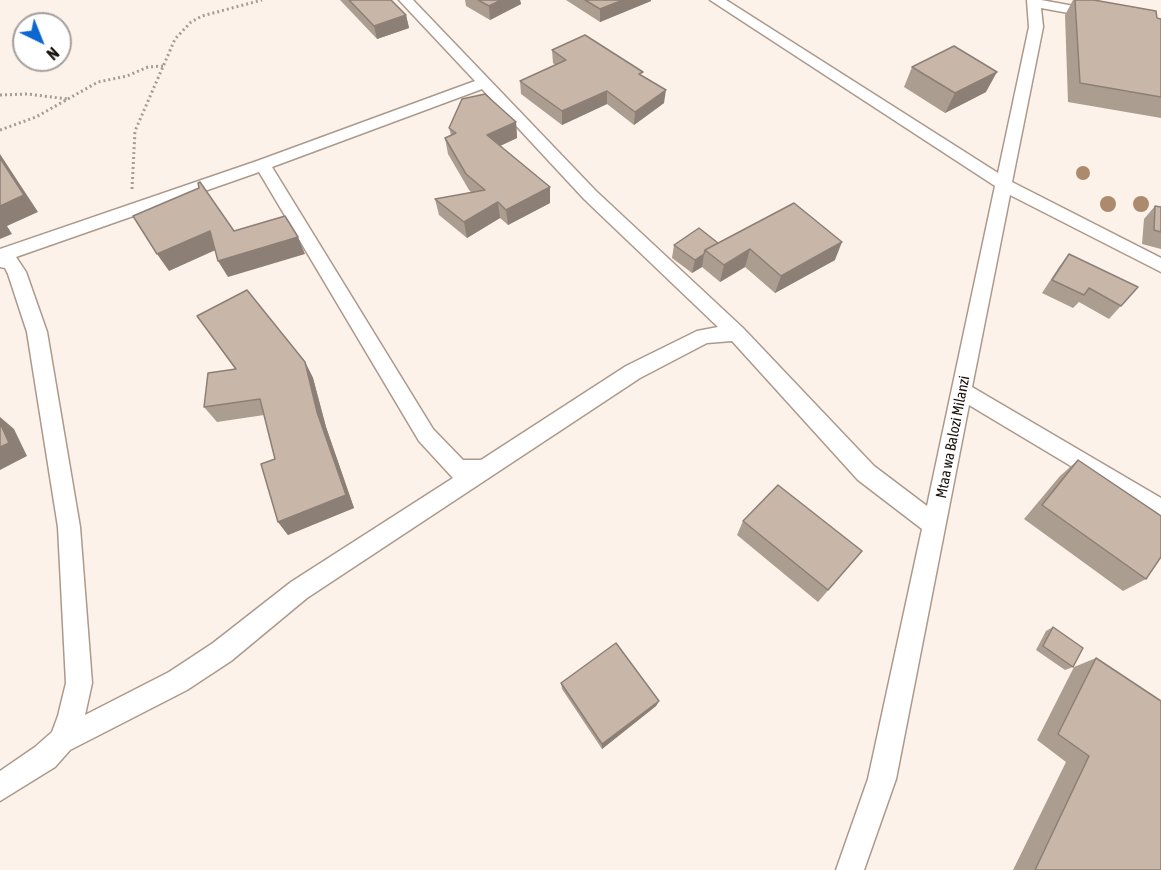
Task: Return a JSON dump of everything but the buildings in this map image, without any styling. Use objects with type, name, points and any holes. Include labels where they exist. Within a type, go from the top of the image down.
[{"type":"street","points":[[406,0],[590,195],[736,333],[866,473],[935,526]]},
{"type":"street","points":[[717,0],[1003,184],[1161,266]]},
{"type":"street","points":[[1035,1],[1104,16]]},
{"type":"street","name":"Mtaa wa Balozi Milanzi","points":[[850,870],[882,779],[1036,27],[1035,1]]},
{"type":"street","points":[[0,256],[263,165],[484,83]]},
{"type":"street","points":[[263,165],[426,435],[458,470],[485,469]]},
{"type":"street","points":[[0,261],[10,262],[17,272],[37,332],[69,527],[79,683],[71,717],[61,741]]},
{"type":"street","points":[[0,787],[45,757],[61,741],[178,681],[222,652],[299,590],[633,372],[704,336],[736,333]]},
{"type":"street","points":[[963,391],[1161,510]]},
{"type":"path","points":[[132,209],[135,131],[175,39],[191,22],[202,16],[262,0]]},
{"type":"path","points":[[0,130],[36,117],[98,82],[148,67],[164,66]]},
{"type":"path","points":[[0,95],[27,94],[68,99]]}]
